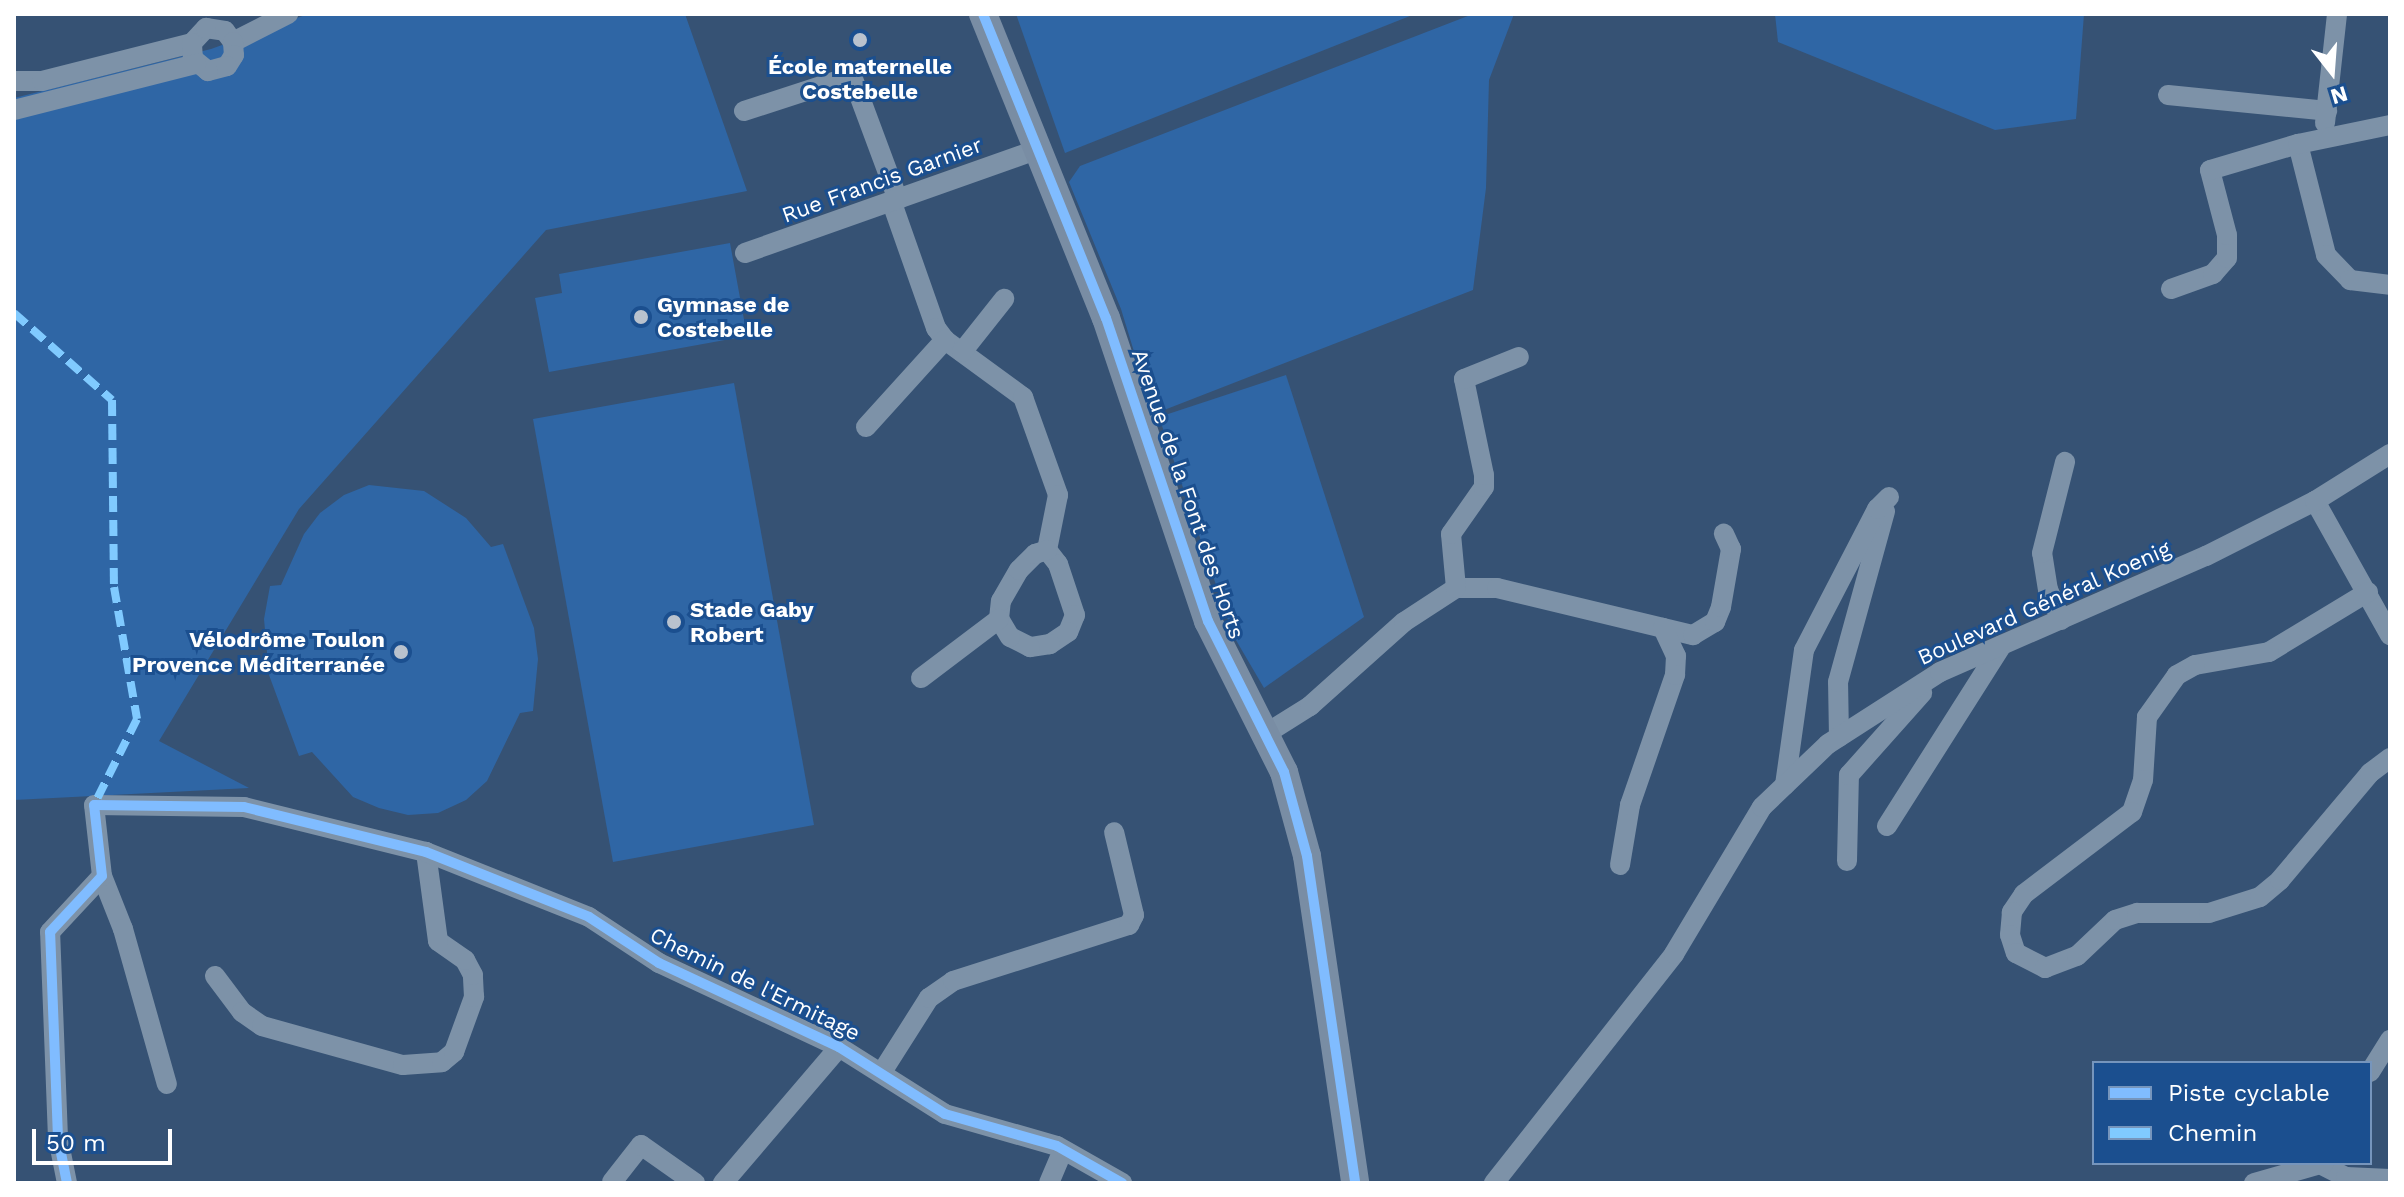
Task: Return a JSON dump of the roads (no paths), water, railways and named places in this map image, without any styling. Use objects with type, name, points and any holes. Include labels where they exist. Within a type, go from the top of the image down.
[{"type":"main road","name":"Avenue de la Font des Horts","points":[[983,14],[1106,318],[1208,621],[1284,772],[1307,856],[1355,1183]]},
{"type":"street","points":[[233,42],[288,14]]},
{"type":"street","points":[[2322,139],[2337,14]]},
{"type":"street","points":[[14,81],[42,81],[198,29],[219,28],[233,42]]},
{"type":"street","points":[[196,64],[198,29]]},
{"type":"street","points":[[14,110],[196,64],[208,71],[221,69],[231,61],[233,42]]},
{"type":"street","points":[[744,111],[852,76],[945,340],[1023,397],[1058,495],[1047,550],[1069,591],[1075,615],[1068,632],[1050,644],[1030,647],[1010,637],[999,619],[1001,601],[1019,570],[1047,550]]},
{"type":"street","points":[[2168,95],[2327,111]]},
{"type":"street","points":[[2171,289],[2213,274],[2227,258],[2227,235],[2210,170],[2298,144],[2390,125]]},
{"type":"street","points":[[2298,144],[2326,255],[2350,280],[2390,285]]},
{"type":"street","name":"Rue Francis Garnier","points":[[745,253],[1036,150]]},
{"type":"street","points":[[962,352],[1004,299]]},
{"type":"street","points":[[866,427],[945,340]]},
{"type":"street","points":[[1456,588],[1451,534],[1484,487],[1464,379],[1519,357]]},
{"type":"street","name":"Boulevard Général Koenig","points":[[1494,1183],[1674,954],[1762,807],[1839,737],[1940,672],[2061,620],[2315,501],[2390,454]]},
{"type":"street","points":[[2061,620],[2048,590],[2042,553],[2065,462]]},
{"type":"street","points":[[1785,785],[1804,650],[1877,509],[1889,497],[1838,682],[1839,737]]},
{"type":"street","points":[[2315,501],[2390,635]]},
{"type":"street","points":[[1267,733],[1310,706],[1404,622],[1456,588],[1497,588],[1693,635],[1715,622],[1731,549],[1724,534]]},
{"type":"street","points":[[2368,592],[2269,652],[2195,665],[2177,675],[2147,717],[2143,780],[2132,812],[2024,894],[2012,912],[2010,935],[2016,953],[2045,968],[2077,956],[2115,920],[2137,913],[2209,913],[2260,897],[2280,880],[2370,773],[2390,758]]},
{"type":"street","points":[[921,678],[999,619]]},
{"type":"street","points":[[1620,865],[1630,805],[1675,675],[1676,656],[1663,628]]},
{"type":"street","points":[[1887,826],[2002,645]]},
{"type":"street","points":[[1847,861],[1849,775],[1940,672]]},
{"type":"street","name":"Chemin de l'Ermitage","points":[[102,876],[94,805],[244,807],[426,852],[589,917],[659,963],[839,1047],[945,1114],[1063,1150],[1122,1183]]},
{"type":"street","points":[[882,1072],[929,998],[953,981],[1129,925],[1134,915],[1114,832]]},
{"type":"street","points":[[215,976],[242,1012],[262,1026],[403,1065],[442,1062],[454,1052],[474,997],[473,975],[465,960],[438,941],[426,852]]},
{"type":"street","points":[[67,1183],[58,1138],[50,932],[102,876],[123,929],[167,1084]]},
{"type":"street","points":[[2372,1069],[2390,1040]]},
{"type":"street","points":[[723,1183],[839,1047]]},
{"type":"street","points":[[612,1182],[641,1145],[695,1183]]},
{"type":"street","points":[[1049,1183],[1063,1150]]},
{"type":"street","points":[[2254,1183],[2319,1165]]},
{"type":"street","points":[[2325,1165],[2346,1177],[2390,1179]]},
{"type":"place","name":"École maternelle Costebelle","points":[[860,40]]},
{"type":"place","name":"Gymnase de Costebelle","points":[[641,317]]},
{"type":"place","name":"Stade Gaby Robert","points":[[674,622]]},
{"type":"place","name":"Vélodrôme Toulon Provence Méditerranée","points":[[401,652]]}]
